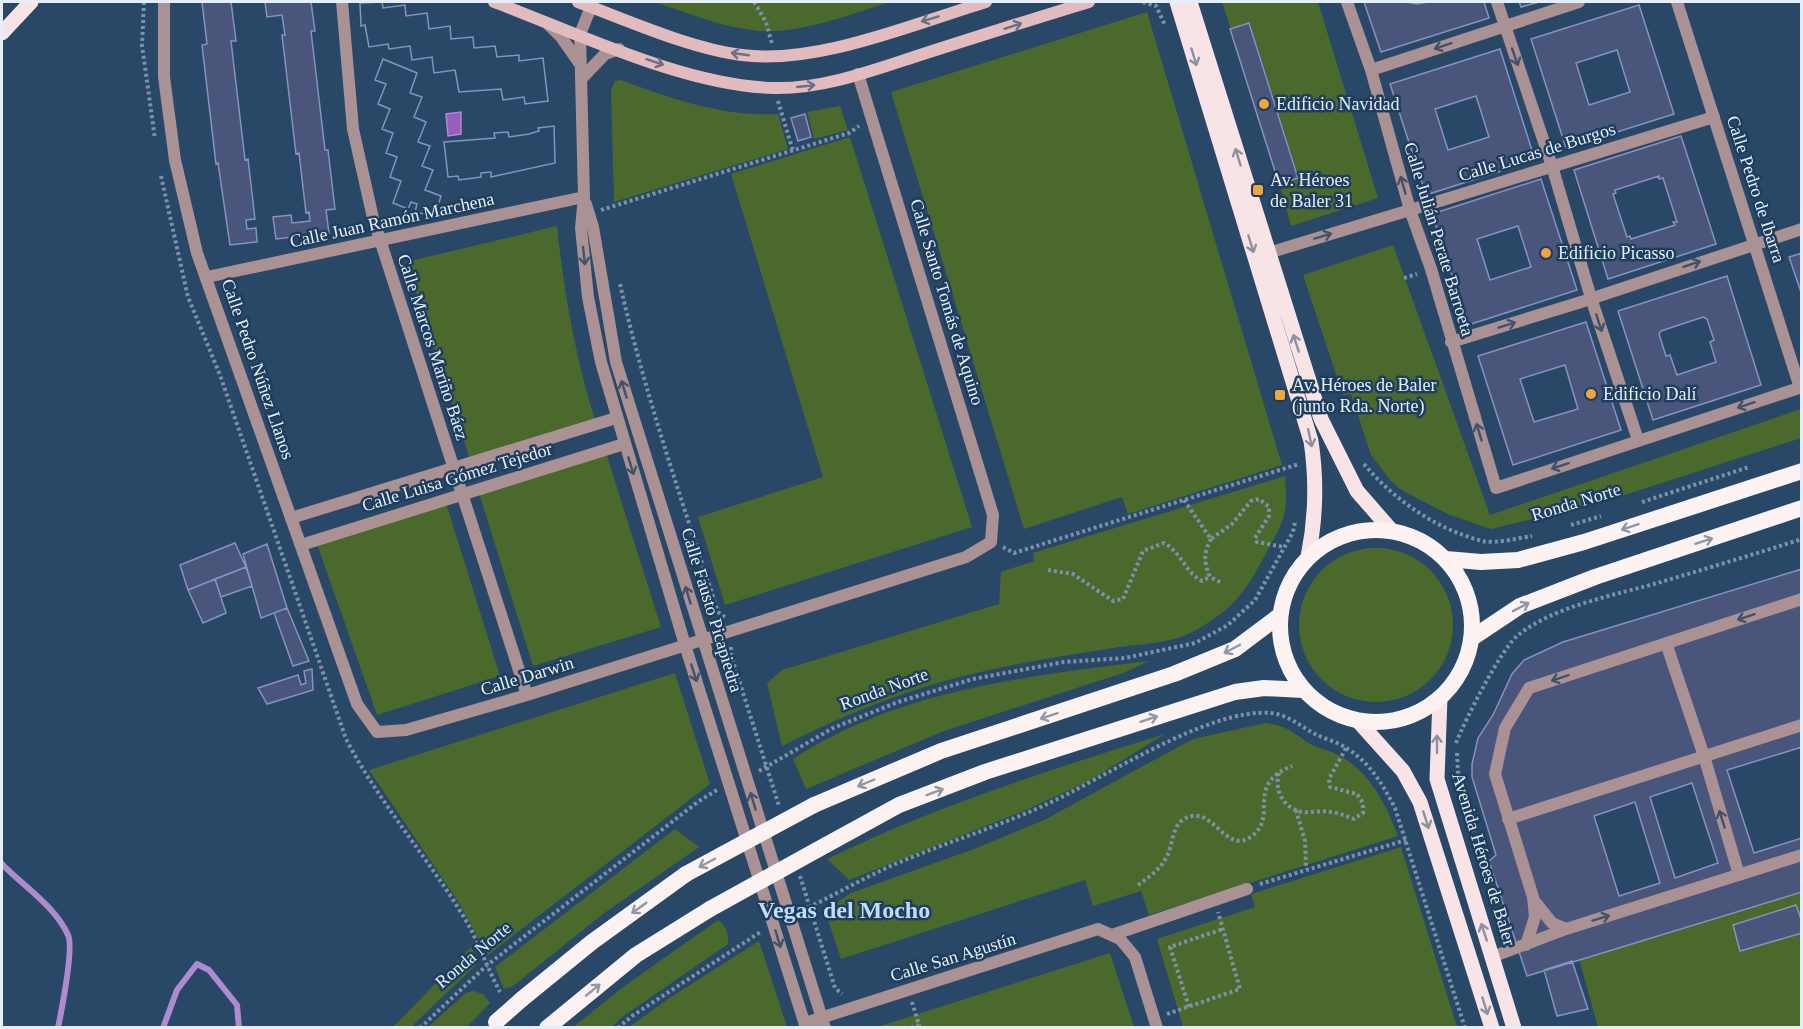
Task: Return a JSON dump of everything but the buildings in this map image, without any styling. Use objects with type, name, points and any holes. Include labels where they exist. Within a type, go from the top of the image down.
[{"type":"highway","points":[[1446,559],[1481,562],[1518,560],[1584,542],[1802,471]]},
{"type":"highway","points":[[1472,638],[1520,606],[1595,577],[1802,508]]},
{"type":"highway","points":[[1361,530],[1390,530],[1421,540],[1446,559],[1463,583],[1471,610],[1472,638],[1466,661],[1455,681],[1440,698],[1416,714],[1406,717],[1387,722],[1358,722],[1328,711],[1303,690],[1285,659],[1280,642],[1280,616],[1288,584],[1308,557],[1332,540],[1361,530]]},
{"type":"highway","points":[[493,1025],[592,942],[686,874],[814,805],[941,751],[1174,674],[1235,649],[1280,616]]},
{"type":"highway","points":[[547,1027],[636,955],[710,909],[899,805],[985,772],[1235,692],[1264,688],[1303,690]]},
{"type":"main road","points":[[2,33],[31,2]]},
{"type":"main road","points":[[494,2],[691,75],[726,84],[775,88],[811,86],[858,74],[1089,2]]},
{"type":"main road","points":[[578,2],[700,47],[742,55],[776,57],[814,54],[986,2]]},
{"type":"main road","points":[[1177,2],[1311,441],[1316,472],[1315,525],[1308,557]]},
{"type":"main road","points":[[1190,2],[1321,419],[1336,454],[1357,491],[1390,530]]},
{"type":"main road","name":"Avenida Héroes de Baler","points":[[1440,698],[1437,779],[1514,1028]]},
{"type":"main road","points":[[1358,722],[1403,771],[1420,802],[1492,1028]]},
{"type":"street","name":"Calle Pedro Núñez Llanos","points":[[164,2],[164,77],[176,160],[197,253],[357,704],[377,732]]},
{"type":"street","name":"Calle Marcos Mariño Báez","points":[[342,2],[353,129],[380,241],[527,695]]},
{"type":"street","name":"Calle Julián Perate Barroeta","points":[[1347,2],[1371,70],[1410,210],[1431,269],[1496,488],[1638,440]]},
{"type":"street","points":[[1497,2],[1552,166],[1591,298],[1638,440],[1801,387]]},
{"type":"street","points":[[1371,70],[1579,2]]},
{"type":"street","name":"Calle Pedro de Ibarra","points":[[1677,2],[1752,244],[1801,387]]},
{"type":"street","name":"Calle Fausto Picapiedra","points":[[591,7],[580,34],[584,197],[581,228],[588,297],[601,362],[685,645],[805,1025]]},
{"type":"street","points":[[545,21],[561,37],[581,73],[604,54],[619,49]]},
{"type":"street","name":"Calle Santo Tomás de Aquino","points":[[858,74],[993,515],[991,542]]},
{"type":"street","name":"Calle Lucas de Burgos","points":[[1268,253],[1714,117]]},
{"type":"street","name":"Calle Juan Ramón Marchena","points":[[207,277],[584,197]]},
{"type":"street","name":"Calle Fausto Picapiedra","points":[[584,197],[589,213],[616,362],[823,1022]]},
{"type":"street","points":[[1451,342],[1802,229]]},
{"type":"street","name":"Calle Luisa Gómez Tejedor","points":[[291,518],[616,418]]},
{"type":"street","name":"Calle Luisa Gómez Tejedor","points":[[301,545],[624,444]]},
{"type":"street","points":[[702,640],[966,556],[991,542]]},
{"type":"street","points":[[1526,945],[1535,917],[1533,898],[1495,774],[1498,750],[1505,728],[1529,688],[1802,599]]},
{"type":"street","name":"Calle Darwin","points":[[377,732],[406,730],[702,640]]},
{"type":"street","points":[[1666,643],[1704,756],[1739,875]]},
{"type":"street","points":[[1508,819],[1802,725]]},
{"type":"street","points":[[1492,957],[1566,929],[1802,855]]},
{"type":"street","name":"Calle San Agustín","points":[[805,1025],[823,1022],[908,989],[1098,929],[1112,935],[1247,889]]},
{"type":"street","points":[[1533,898],[1552,923],[1566,929]]},
{"type":"street","points":[[1112,935],[1120,939],[1135,957],[1155,1023]]},
{"type":"path","points":[[754,2],[766,22],[776,57]]},
{"type":"path","points":[[775,88],[793,150]]},
{"type":"path","points":[[589,213],[849,133],[871,116]]},
{"type":"path","points":[[1298,453],[1299,473]]},
{"type":"path","name":"Ronda Norte","points":[[1361,461],[1408,507],[1433,521],[1484,541],[1538,536]]},
{"type":"path","points":[[991,542],[1014,553],[1299,464]]},
{"type":"path","name":"Ronda Norte","points":[[1636,504],[1757,465]]},
{"type":"path","points":[[1210,577],[1204,556],[1211,539],[1232,524],[1251,501],[1259,499],[1269,507],[1269,516],[1255,538],[1257,542],[1284,547]]},
{"type":"path","points":[[1184,501],[1211,539]]},
{"type":"path","name":"Ronda Norte","points":[[745,776],[767,768],[832,728],[898,702],[973,679],[1064,662],[1125,658],[1195,643],[1241,615],[1254,600],[1293,532],[1296,511]]},
{"type":"path","name":"Ronda Norte","points":[[1568,526],[1602,515]]},
{"type":"path","points":[[1475,835],[1458,772],[1456,742],[1467,716],[1515,638],[1537,622],[1602,598],[1802,539]]},
{"type":"path","points":[[1048,570],[1073,574],[1113,601],[1123,599],[1143,551],[1164,543],[1175,549],[1197,578],[1202,580],[1210,577],[1222,583]]},
{"type":"path","points":[[789,917],[904,860],[964,839],[1065,796],[1190,731],[1232,718],[1271,713],[1290,718],[1315,734],[1346,748],[1363,760],[1381,780],[1395,808],[1406,840],[1465,1028]]},
{"type":"path","points":[[1279,772],[1276,783],[1283,801],[1303,812],[1331,812],[1354,819],[1363,813],[1363,803],[1357,794],[1330,787],[1329,779],[1346,748]]},
{"type":"path","points":[[1138,885],[1164,861],[1182,820],[1196,814],[1205,817],[1228,839],[1239,841],[1252,836],[1264,814],[1264,788],[1271,778],[1292,766]]},
{"type":"path","name":"Ronda Norte","points":[[420,1028],[486,966],[699,801],[730,782]]},
{"type":"path","points":[[1296,809],[1305,841],[1306,869]]},
{"type":"path","points":[[1247,889],[1406,840]]},
{"type":"path","points":[[1155,1023],[1189,1007],[1240,989],[1215,900]]},
{"type":"path","points":[[618,1028],[687,979],[773,924]]},
{"type":"path","points":[[1189,1007],[1170,947],[1223,929]]},
{"type":"path","points":[[908,989],[920,1026],[911,1028]]},
{"type":"green space","points":[[654,2],[890,2],[809,26],[760,31],[719,23]]},
{"type":"green space","points":[[1222,2],[1318,2],[1378,198],[1291,226],[1280,185],[1299,178],[1250,23],[1231,29]]},
{"type":"green space","points":[[1147,12],[1282,465],[1128,514],[1122,497],[1024,529],[891,92]]},
{"type":"green space","points":[[621,80],[659,94],[718,110],[778,114],[788,149],[614,202],[611,91],[615,81]]},
{"type":"green space","points":[[840,106],[848,130],[814,139],[807,112]]},
{"type":"green space","points":[[850,137],[972,527],[725,605],[698,517],[823,477],[731,174]]},
{"type":"green space","points":[[557,226],[571,324],[595,420],[470,459],[406,262]]},
{"type":"green space","points":[[1393,245],[1490,515],[1801,409],[1801,438],[1609,500],[1491,529],[1450,515],[1403,491],[1391,481],[1371,455],[1351,394],[1343,395],[1303,275]]},
{"type":"green space","points":[[606,453],[661,627],[533,666],[479,493]]},
{"type":"green space","points":[[1285,476],[1286,501],[1283,519],[1257,569],[1236,600],[1218,616],[1194,631],[1167,641],[1027,662],[947,680],[875,704],[782,746],[767,683],[782,670],[999,604],[1001,572],[1034,561],[1033,553]]},
{"type":"green space","points":[[446,503],[500,676],[377,715],[317,544]]},
{"type":"green space","points":[[1376,548],[1391,549],[1406,554],[1431,570],[1447,595],[1452,610],[1452,640],[1447,655],[1431,680],[1406,696],[1391,701],[1376,702],[1361,701],[1346,696],[1321,680],[1305,655],[1300,640],[1299,625],[1300,610],[1305,595],[1321,570],[1346,554],[1361,549]]},
{"type":"green space","points":[[1149,661],[1123,673],[944,731],[806,789],[793,759],[833,736],[876,717],[920,702],[1010,680]]},
{"type":"green space","points":[[675,673],[710,784],[488,955],[459,903],[369,770]]},
{"type":"green space","points":[[1266,723],[1286,729],[1357,768],[1381,799],[1398,836],[1149,915],[1141,891],[1093,906],[1085,880],[841,959],[825,911],[851,893],[974,849],[1044,820],[1193,739]]},
{"type":"green space","points":[[1165,734],[1087,782],[1024,811],[849,880],[827,859],[951,806],[1036,775]]},
{"type":"green space","points":[[675,829],[699,847],[603,914],[513,986],[504,989],[495,967]]},
{"type":"green space","points":[[1401,847],[1457,1027],[1183,1027],[1157,939],[1255,907],[1251,894]]},
{"type":"green space","points":[[1801,892],[1801,1027],[1598,1027],[1579,959]]},
{"type":"green space","points":[[718,920],[726,930],[728,944],[611,1027],[573,1027],[626,985]]},
{"type":"green space","points":[[759,941],[787,1027],[629,1027],[668,999]]},
{"type":"green space","points":[[472,946],[476,965],[411,1027],[393,1027]]},
{"type":"green space","points":[[1110,953],[1134,1027],[877,1027]]},
{"type":"green space","points":[[473,991],[483,994],[490,1003],[467,1027],[428,1027],[466,993]]},
{"type":"shaded area","points":[[461,112],[461,134],[448,136],[446,114]]},
{"type":"waterway","points":[[2,864],[47,906],[68,935],[68,966],[58,1028]]},
{"type":"waterway","points":[[163,1028],[177,990],[197,964],[209,970],[237,1005],[239,1028]]},
{"type":"place","name":"Edificio Navidad","points":[[1264,104]]},
{"type":"place","name":"Av. Héroes de Baler 31","points":[[1258,190]]},
{"type":"place","name":"Edificio Picasso","points":[[1546,253]]},
{"type":"place","name":"Edificio Dalí","points":[[1591,394]]},
{"type":"place","name":"Av. Héroes de Baler (junto Rda. Norte)","points":[[1280,395]]},
{"type":"district","name":"Vegas del Mocho","points":[[844,910]]}]
